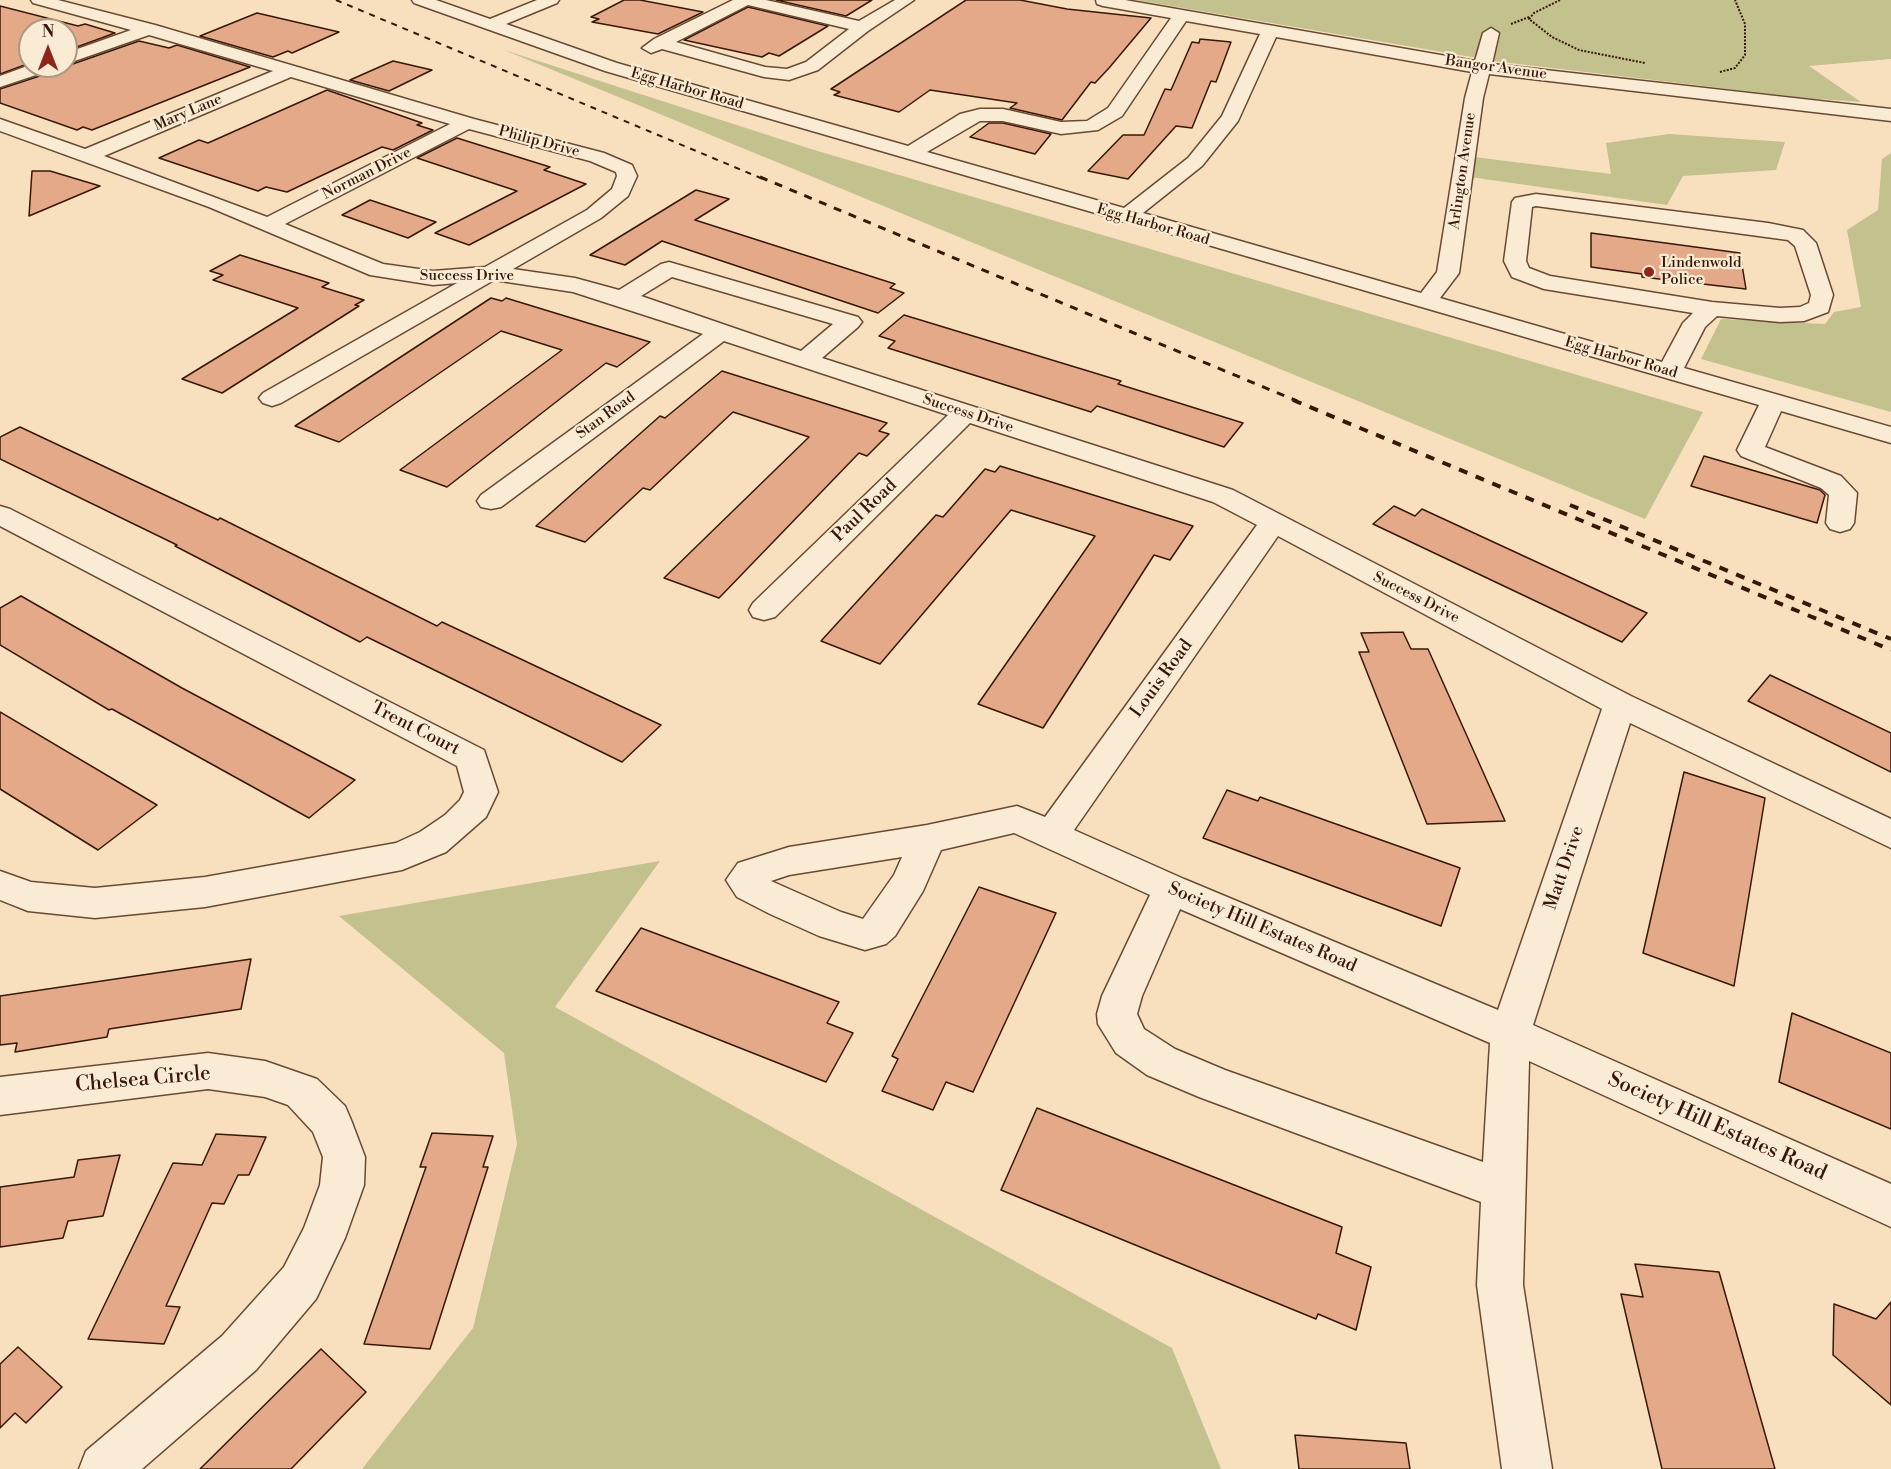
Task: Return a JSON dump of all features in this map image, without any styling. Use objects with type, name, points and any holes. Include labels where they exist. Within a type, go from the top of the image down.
[{"type":"street","name":"Philip Drive","points":[[39,0],[151,29],[467,123],[597,157],[625,169],[627,176],[621,192],[594,214],[272,398]]},
{"type":"street","points":[[68,6],[87,0]]},
{"type":"street","name":"Egg Harbor Road","points":[[422,0],[611,67],[1125,217],[1891,435]]},
{"type":"street","points":[[490,25],[551,0]]},
{"type":"street","points":[[660,43],[764,72],[789,75],[812,66],[862,27],[906,0]]},
{"type":"street","name":"Bangor Avenue","points":[[1104,1],[1482,68],[1891,115]]},
{"type":"street","points":[[707,3],[740,3],[862,27]]},
{"type":"street","points":[[611,67],[740,3]]},
{"type":"street","points":[[909,154],[967,118],[980,115],[1003,115],[1061,128],[1091,126],[1115,112],[1181,15]]},
{"type":"street","points":[[78,54],[174,21]]},
{"type":"street","points":[[1125,217],[1195,162],[1219,133],[1231,117],[1270,30]]},
{"type":"street","name":"Arlington Avenue","points":[[1425,302],[1448,273],[1474,98],[1491,33]]},
{"type":"street","name":"Mary Lane","points":[[86,156],[290,71]]},
{"type":"street","points":[[0,82],[18,76]]},
{"type":"street","name":"Norman Drive","points":[[267,225],[467,123]]},
{"type":"street","name":"Success Drive","points":[[0,125],[216,203],[378,270],[433,278],[491,273],[575,285],[622,298],[804,361],[1223,496],[1620,704],[1891,834]]},
{"type":"street","points":[[1669,372],[1695,323],[1712,309],[1804,315],[1820,307],[1822,295],[1805,243],[1795,235],[1768,230],[1536,200],[1522,202],[1515,261],[1520,272],[1544,282],[1712,309]]},
{"type":"street","points":[[622,298],[669,269],[850,322],[804,361]]},
{"type":"street","name":"Stan Road","points":[[491,501],[721,332]]},
{"type":"street","points":[[1773,402],[1750,450],[1831,482],[1843,493],[1840,523]]},
{"type":"street","name":"Paul Road","points":[[764,610],[965,413]]},
{"type":"street","name":"Trent Court","points":[[0,515],[472,759],[481,792],[474,808],[457,824],[433,842],[402,855],[205,891],[95,903],[28,896],[0,885]]},
{"type":"street","name":"Louis Road","points":[[1052,834],[1273,523]]},
{"type":"street","name":"Matt Drive","points":[[1510,1032],[1620,704]]},
{"type":"street","name":"Society Hill Estates Road","points":[[927,839],[1017,819],[1172,889],[1510,1032],[1891,1206]]},
{"type":"street","points":[[927,839],[910,881],[882,925],[873,933],[865,935],[832,925],[750,887],[744,880],[751,873],[815,856],[927,839]]},
{"type":"street","points":[[1172,889],[1122,996],[1117,1014],[1118,1024],[1130,1041],[1161,1062],[1214,1084],[1501,1189]]},
{"type":"street","points":[[1510,1032],[1501,1189],[1500,1285],[1527,1469]]},
{"type":"street","name":"Chelsea Circle","points":[[0,1096],[34,1089],[208,1071],[265,1079],[302,1092],[330,1120],[344,1157],[342,1185],[323,1238],[300,1283],[239,1353],[104,1469]]},
{"type":"path","points":[[1560,0],[1534,13],[1529,20],[1552,37],[1580,50],[1655,65]]},
{"type":"path","points":[[1717,72],[1735,68],[1745,55],[1745,24],[1735,0]]},
{"type":"shaded area","points":[[1136,0],[1891,0],[1891,59],[1809,66],[1861,102],[1805,98],[1501,62]]},
{"type":"shaded area","points":[[504,50],[811,149],[1703,412],[1645,519]]},
{"type":"shaded area","points":[[1669,134],[1785,142],[1776,170],[1683,176],[1667,205],[1463,176],[1466,156],[1611,174],[1606,143]]},
{"type":"shaded area","points":[[1891,153],[1891,412],[1701,359],[1721,319],[1825,324],[1834,312],[1861,307],[1847,230],[1878,210],[1882,159]]},
{"type":"shaded area","points":[[660,861],[555,1007],[1172,1348],[1221,1469],[362,1469],[473,1328],[517,1144],[504,1053],[339,916]]},
{"type":"building","points":[[624,0],[640,0],[703,12],[658,34],[592,22],[599,19],[591,17]]},
{"type":"building","points":[[776,0],[872,0],[846,16]]},
{"type":"building","points":[[966,0],[1020,0],[1067,9],[1151,18],[1095,83],[1091,82],[1062,120],[1010,108],[1017,103],[930,90],[899,112],[834,95],[840,92],[831,89]]},
{"type":"building","points":[[0,6],[47,18],[18,18],[18,67],[0,74]]},
{"type":"building","points":[[748,7],[828,26],[779,56],[769,53],[762,57],[684,40]]},
{"type":"building","points":[[257,13],[339,32],[292,53],[288,51],[273,57],[200,36]]},
{"type":"building","points":[[85,24],[115,33],[78,47],[78,26]]},
{"type":"building","points":[[1200,39],[1231,42],[1216,82],[1211,81],[1192,128],[1176,126],[1128,179],[1088,171],[1123,135],[1144,135],[1165,89],[1171,90],[1192,42],[1199,43]]},
{"type":"building","points":[[139,41],[169,48],[177,45],[250,67],[92,130],[83,127],[77,130],[0,103],[0,89],[34,78],[78,78],[78,62]]},
{"type":"building","points":[[393,61],[432,70],[389,91],[350,80]]},
{"type":"building","points":[[327,90],[422,123],[417,125],[433,130],[393,150],[382,147],[287,192],[266,187],[258,191],[159,158],[199,140],[208,143]]},
{"type":"building","points":[[989,123],[1003,123],[1051,134],[1035,154],[970,137]]},
{"type":"building","points":[[457,138],[550,167],[544,170],[586,184],[469,245],[435,233],[517,191],[417,158]]},
{"type":"building","points":[[32,171],[50,171],[100,186],[29,216]]},
{"type":"building","points":[[696,190],[729,199],[695,220],[895,284],[890,288],[904,293],[878,313],[662,241],[625,265],[590,255]]},
{"type":"building","points":[[370,200],[436,222],[408,238],[342,215]]},
{"type":"building","points":[[1591,233],[1740,253],[1746,289],[1642,277],[1642,274],[1591,267]]},
{"type":"building","points":[[240,255],[329,283],[322,287],[364,300],[355,305],[359,306],[222,393],[182,379],[298,308],[213,280],[223,275],[210,271]]},
{"type":"building","points":[[491,298],[502,301],[506,298],[650,342],[617,367],[606,363],[447,487],[400,470],[562,350],[501,331],[339,442],[295,426]]},
{"type":"building","points":[[904,315],[1121,381],[1118,384],[1243,423],[1224,447],[1097,406],[1091,412],[888,348],[895,341],[879,336]]},
{"type":"building","points":[[722,371],[887,423],[879,431],[889,434],[867,456],[859,453],[719,598],[664,578],[809,437],[733,412],[650,490],[643,488],[585,542],[536,526],[660,416],[665,418]]},
{"type":"building","points":[[20,427],[218,520],[220,518],[437,626],[442,622],[661,725],[622,762],[367,637],[360,642],[175,546],[177,545],[0,459],[0,437]]},
{"type":"building","points":[[1704,456],[1820,490],[1825,495],[1817,523],[1691,486]]},
{"type":"building","points":[[1000,466],[1193,526],[1170,560],[1154,555],[1043,728],[978,704],[1095,536],[1011,510],[880,664],[821,641],[936,515],[943,517],[985,469],[995,472]]},
{"type":"building","points":[[1394,506],[1415,516],[1422,509],[1647,613],[1622,642],[1373,524]]},
{"type":"building","points":[[21,596],[182,688],[355,780],[309,818],[112,709],[109,710],[0,645],[0,608]]},
{"type":"building","points":[[1403,632],[1411,649],[1428,649],[1505,821],[1427,824],[1359,652],[1369,652],[1361,633]]},
{"type":"building","points":[[1770,675],[1891,733],[1891,772],[1748,701]]},
{"type":"building","points":[[0,712],[157,805],[98,850],[0,789]]},
{"type":"building","points":[[1684,772],[1765,798],[1734,986],[1643,953]]},
{"type":"building","points":[[1227,790],[1258,801],[1260,797],[1460,868],[1441,926],[1203,838]]},
{"type":"building","points":[[979,887],[1056,913],[973,1092],[946,1082],[933,1110],[882,1091],[898,1059],[892,1056]]},
{"type":"building","points":[[641,928],[839,1002],[827,1023],[853,1033],[826,1082],[596,991]]},
{"type":"building","points":[[251,959],[241,1009],[109,1029],[107,1037],[15,1052],[17,1043],[0,1045],[0,996]]},
{"type":"building","points":[[1792,1013],[1891,1053],[1891,1129],[1779,1082]]},
{"type":"building","points":[[1037,1108],[1342,1227],[1336,1253],[1371,1267],[1356,1330],[1318,1314],[1316,1319],[1001,1190]]},
{"type":"building","points":[[432,1133],[493,1136],[483,1167],[488,1167],[430,1349],[364,1344],[426,1167],[420,1167]]},
{"type":"building","points":[[216,1134],[266,1137],[249,1175],[238,1175],[224,1204],[212,1203],[166,1306],[180,1307],[164,1344],[88,1339],[173,1163],[202,1165]]},
{"type":"building","points":[[120,1155],[103,1216],[68,1221],[63,1238],[0,1247],[0,1187],[74,1177],[78,1160]]},
{"type":"building","points":[[1635,1264],[1719,1272],[1775,1469],[1662,1469],[1621,1294],[1643,1297]]},
{"type":"building","points":[[1891,1302],[1891,1405],[1833,1355],[1834,1304],[1876,1319]]},
{"type":"building","points":[[18,1347],[62,1387],[26,1423],[15,1413],[0,1428],[0,1364]]},
{"type":"building","points":[[321,1349],[366,1392],[291,1469],[200,1469]]},
{"type":"building","points":[[1295,1435],[1406,1443],[1410,1469],[1299,1469]]},
{"type":"railway","points":[[336,0],[763,179]]},
{"type":"railway","points":[[760,177],[1297,401]]},
{"type":"railway","points":[[1293,400],[1891,650]]},
{"type":"railway","points":[[1570,505],[1891,639]]},
{"type":"place","name":"Lindenwold Police","points":[[1649,272]]}]
